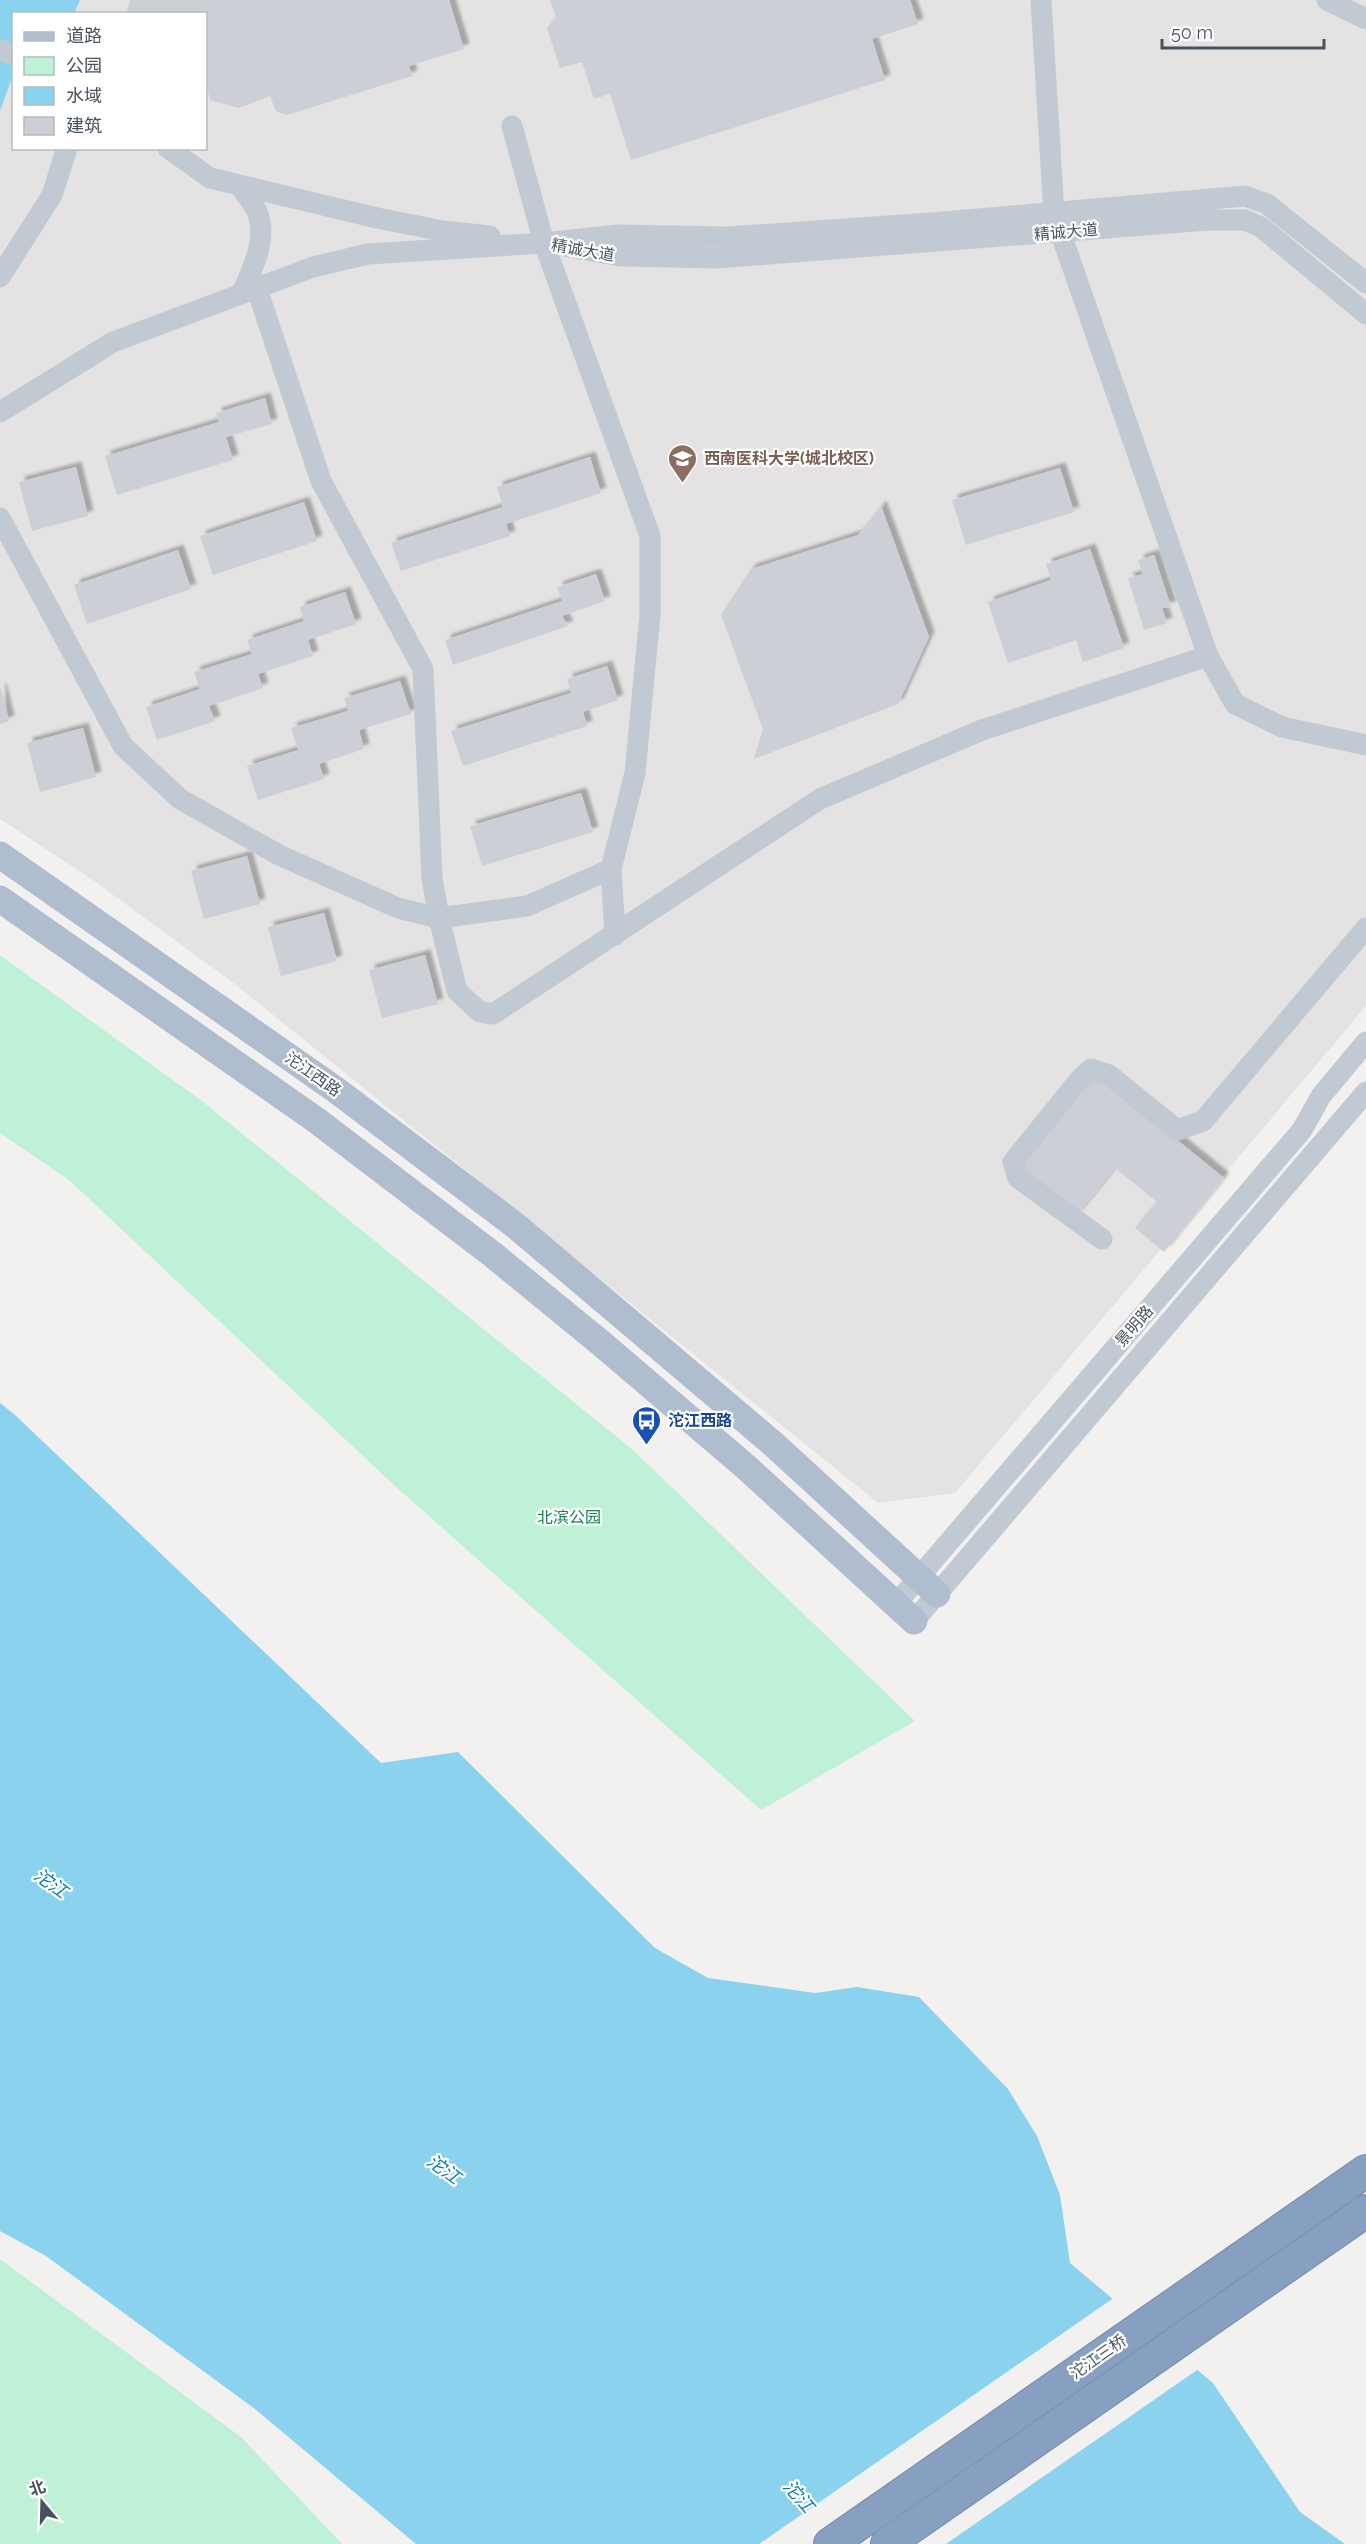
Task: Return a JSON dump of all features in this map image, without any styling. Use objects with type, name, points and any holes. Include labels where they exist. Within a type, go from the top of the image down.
[{"type":"highway","name":"沱江三桥","points":[[830,2544],[1366,2171]]},
{"type":"highway","name":"沱江三桥","points":[[887,2544],[1366,2211]]},
{"type":"main road","name":"沱江西路","points":[[0,855],[336,1090],[516,1226],[771,1442],[928,1585]]},
{"type":"main road","points":[[0,899],[316,1120],[492,1254],[746,1467],[904,1613]]},
{"type":"street","points":[[1041,0],[1057,223],[1208,657],[1235,704],[1282,727],[1366,745]]},
{"type":"street","points":[[1327,0],[1366,19]]},
{"type":"street","points":[[512,126],[544,243],[650,536],[650,614],[635,773],[611,869],[615,935]]},
{"type":"street","points":[[0,276],[52,195],[67,150]]},
{"type":"street","points":[[171,150],[210,178],[240,186],[443,231],[544,243]]},
{"type":"street","points":[[240,186],[258,212],[262,234],[250,289],[321,481],[423,669],[432,878],[439,918],[457,991],[480,1012],[493,1014],[820,799],[982,730],[1208,657]]},
{"type":"street","name":"精诚大道","points":[[544,243],[620,256],[717,258],[1057,223],[1245,196],[1267,204],[1366,282]]},
{"type":"street","name":"精诚大道","points":[[1057,223],[1245,220],[1261,226],[1366,314]]},
{"type":"street","points":[[0,412],[113,342],[312,267],[368,254],[544,243]]},
{"type":"street","points":[[0,518],[123,746],[180,799],[279,855],[398,908],[439,918],[527,906],[611,869]]},
{"type":"street","points":[[1102,1239],[1018,1178],[1013,1162],[1072,1088],[1091,1069],[1110,1075],[1177,1130],[1203,1121],[1366,928]]},
{"type":"street","name":"景明路","points":[[928,1585],[1302,1130],[1321,1096],[1366,1042]]},
{"type":"street","name":"景明路","points":[[904,1613],[1366,1092]]},
{"type":"shaded area","name":"西南医科大学(城北校区)","points":[[0,0],[1366,0],[1366,1006],[955,1493],[878,1503],[235,984],[90,878],[0,819]]},
{"type":"green space","name":"北滨公园","points":[[0,955],[202,1101],[633,1450],[915,1721],[761,1810],[396,1487],[69,1180],[0,1133]]},
{"type":"green space","points":[[0,2259],[241,2437],[342,2544],[0,2544]]},
{"type":"water","points":[[0,0],[80,0],[74,12],[12,12],[12,78],[0,111]]},
{"type":"water","name":"沱江","points":[[0,1403],[381,1763],[458,1752],[655,1948],[708,1978],[815,1993],[857,1987],[919,1997],[1008,2089],[1037,2136],[1060,2195],[1070,2263],[1213,2383],[1300,2512],[1345,2544],[416,2544],[255,2409],[46,2256],[0,2231]]},
{"type":"pier","points":[[1115,2297],[1200,2368],[946,2544],[759,2544]]},
{"type":"building","points":[[130,0],[449,0],[464,49],[409,66],[412,76],[287,115],[276,111],[270,96],[239,108],[210,100],[207,88],[207,12],[127,12]]},
{"type":"building","points":[[550,0],[910,0],[918,24],[872,39],[885,80],[631,160],[610,94],[594,99],[582,62],[560,68],[547,28],[556,17]]},
{"type":"building","points":[[265,398],[272,424],[226,437],[233,460],[117,495],[105,456],[219,422],[216,413]]},
{"type":"building","points":[[590,457],[601,493],[506,524],[510,536],[401,571],[391,543],[503,507],[497,487]]},
{"type":"building","points":[[76,467],[88,516],[32,531],[19,482]]},
{"type":"building","points":[[1060,468],[1074,512],[966,545],[952,500]]},
{"type":"building","points":[[304,502],[317,541],[213,575],[200,536]]},
{"type":"building","points":[[881,506],[929,637],[898,704],[754,759],[763,729],[721,615],[751,569],[858,535]]},
{"type":"building","points":[[1090,549],[1124,648],[1083,662],[1076,640],[1008,663],[988,602],[1051,580],[1046,564]]},
{"type":"building","points":[[178,550],[191,589],[87,624],[74,585]]},
{"type":"building","points":[[1154,555],[1171,607],[1162,608],[1167,623],[1144,630],[1128,578],[1143,574],[1138,560]]},
{"type":"building","points":[[596,574],[605,601],[562,616],[568,626],[453,665],[445,640],[562,601],[557,587]]},
{"type":"building","points":[[345,592],[356,624],[308,640],[313,656],[258,674],[263,688],[209,706],[215,721],[157,740],[146,707],[200,689],[194,672],[252,654],[247,640],[304,621],[300,607]]},
{"type":"building","points":[[607,666],[618,700],[583,712],[587,726],[463,766],[451,731],[571,693],[567,679]]},
{"type":"building","points":[[400,681],[411,714],[359,730],[364,749],[319,764],[324,779],[258,800],[247,766],[298,750],[291,728],[348,711],[344,698]]},
{"type":"building","points":[[0,689],[9,721],[0,724]]},
{"type":"building","points":[[83,728],[96,777],[40,792],[27,743]]},
{"type":"building","points":[[581,793],[593,832],[482,866],[470,826]]},
{"type":"building","points":[[247,856],[260,904],[204,919],[191,871]]},
{"type":"building","points":[[324,913],[337,961],[281,976],[268,927]]},
{"type":"building","points":[[425,955],[438,1004],[382,1018],[369,970]]},
{"type":"building","points":[[1097,1075],[1224,1178],[1164,1252],[1135,1228],[1157,1202],[1115,1168],[1076,1216],[1020,1170]]},
{"type":"place","name":"西南医科大学(城北校区)","points":[[683,484]]},
{"type":"place","name":"沱江西路","points":[[647,1446]]}]
